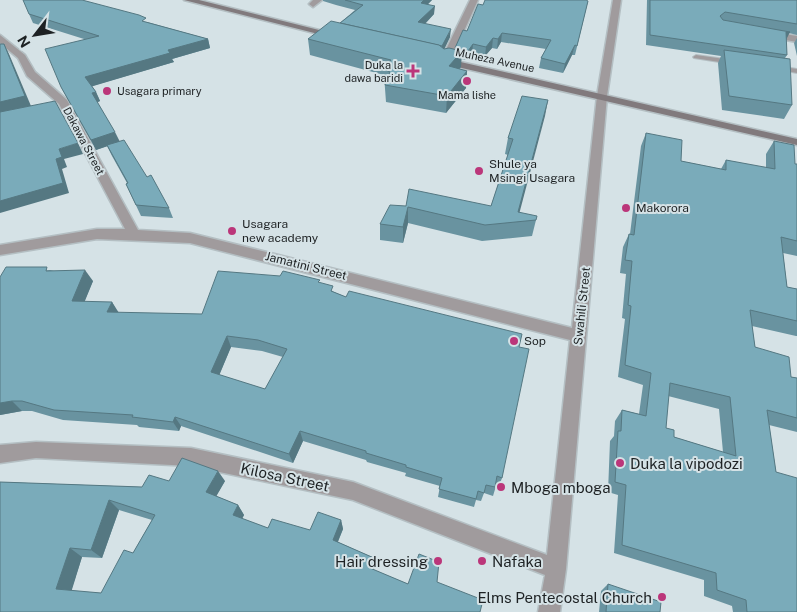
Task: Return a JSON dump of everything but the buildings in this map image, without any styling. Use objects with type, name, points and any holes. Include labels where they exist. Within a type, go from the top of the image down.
[{"type":"street","points":[[193,0],[349,38]]},
{"type":"street","points":[[440,60],[474,0]]},
{"type":"street","name":"Swahili Street","points":[[549,612],[556,569],[602,96],[617,0]]},
{"type":"street","points":[[759,32],[797,39]]},
{"type":"street","name":"Dakawa Street","points":[[3,42],[22,57],[31,74],[64,102],[134,234]]},
{"type":"street","name":"Muheza Avenue","points":[[440,60],[797,142]]},
{"type":"street","points":[[45,107],[64,102]]},
{"type":"street","name":"Jamatini Street","points":[[0,250],[97,234],[134,234],[190,238],[579,336]]},
{"type":"street","name":"Kilosa Street","points":[[0,454],[36,450],[191,457],[353,492],[556,569]]},
{"type":"lane","points":[[696,57],[742,63]]},
{"type":"lane","points":[[769,67],[797,71]]},
{"type":"place","name":"Duka la dawa baridi","points":[[413,71]]},
{"type":"place","name":"Mama lishe","points":[[467,81]]},
{"type":"place","name":"Usagara primary","points":[[107,91]]},
{"type":"place","name":"Shule ya Msingi Usagara","points":[[479,171]]},
{"type":"place","name":"Makorora","points":[[626,208]]},
{"type":"place","name":"Usagara new academy","points":[[232,231]]},
{"type":"place","name":"Sop","points":[[514,341]]},
{"type":"place","name":"Duka la vipodozi","points":[[620,463]]},
{"type":"place","name":"Mboga mboga","points":[[501,487]]},
{"type":"place","name":"Hair dressing","points":[[438,561]]},
{"type":"place","name":"Nafaka","points":[[482,561]]},
{"type":"place","name":"Elms Pentecostal Church","points":[[662,597]]}]
